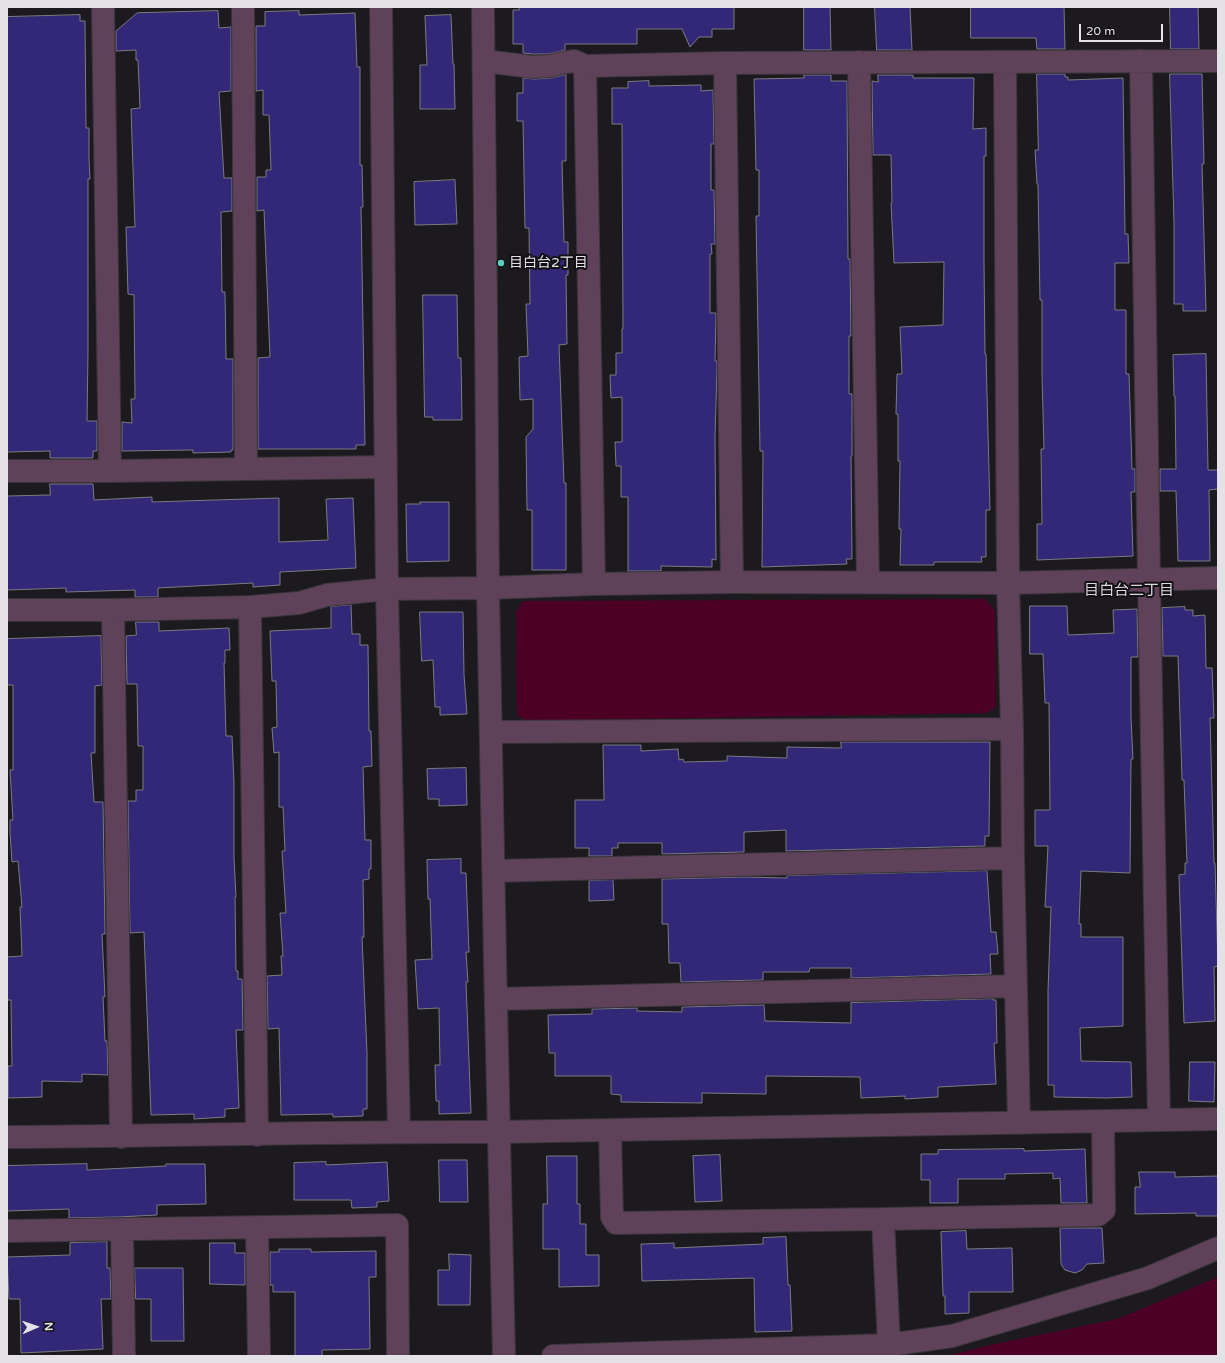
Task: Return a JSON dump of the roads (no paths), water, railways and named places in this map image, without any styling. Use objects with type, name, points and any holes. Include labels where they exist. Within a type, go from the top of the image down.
[{"type":"street","points":[[103,7],[110,471]]},
{"type":"street","points":[[243,7],[246,468]]},
{"type":"street","points":[[381,7],[385,467],[399,1132]]},
{"type":"street","points":[[483,7],[488,588],[504,1356]]},
{"type":"street","points":[[484,61],[533,67],[550,66],[562,62],[574,61],[585,66],[725,63],[1218,61]]},
{"type":"street","points":[[1141,61],[1159,1120]]},
{"type":"street","points":[[859,62],[868,582]]},
{"type":"street","points":[[1006,62],[1008,583],[1019,1123]]},
{"type":"street","points":[[725,63],[732,582]]},
{"type":"street","points":[[585,66],[594,584]]},
{"type":"street","points":[[7,472],[385,467]]},
{"type":"street","points":[[7,610],[113,610],[250,607],[298,603],[326,595],[387,589],[732,582],[1008,583],[1218,578]]},
{"type":"street","points":[[250,607],[257,1135]]},
{"type":"street","points":[[113,610],[121,1136]]},
{"type":"street","points":[[491,732],[1012,729]]},
{"type":"street","points":[[493,871],[1013,858]]},
{"type":"street","points":[[497,999],[1016,986]]},
{"type":"street","points":[[7,1137],[499,1132],[1218,1119]]},
{"type":"street","points":[[610,1130],[612,1217],[616,1223],[883,1219],[1098,1214],[1104,1210],[1103,1122]]},
{"type":"street","points":[[883,1219],[889,1345]]},
{"type":"street","points":[[7,1231],[397,1225],[398,1356]]},
{"type":"street","points":[[257,1227],[259,1356]]},
{"type":"street","points":[[122,1229],[124,1356]]},
{"type":"street","points":[[553,1356],[889,1345],[952,1336],[1148,1278],[1218,1248]]},
{"type":"place","name":"目白台2丁目","points":[[501,263]]},
{"type":"district","name":"目白台二丁目","points":[[1129,591]]}]
